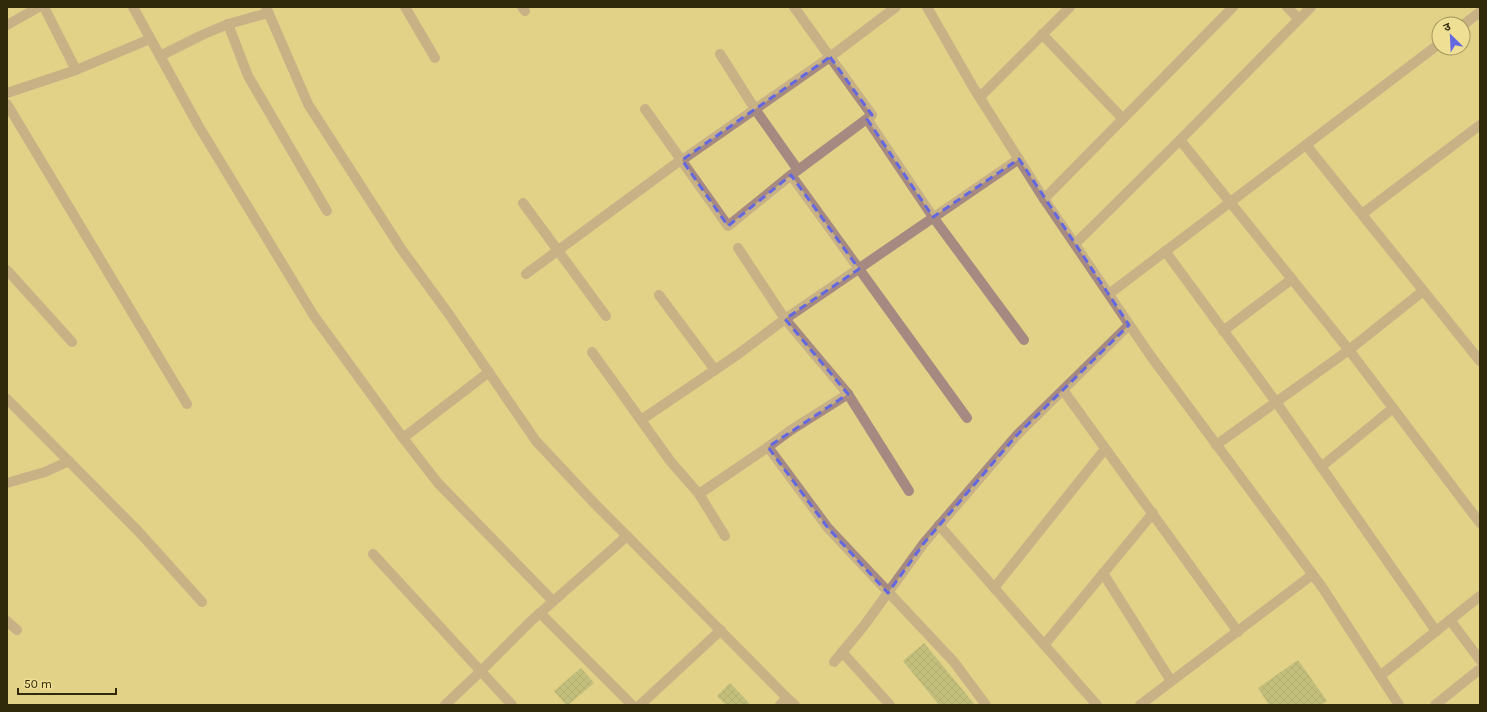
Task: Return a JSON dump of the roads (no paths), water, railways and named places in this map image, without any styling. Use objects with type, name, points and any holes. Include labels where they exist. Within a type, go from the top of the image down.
[{"type":"street","points":[[7,25],[39,7]]},
{"type":"street","points":[[44,7],[76,70]]},
{"type":"street","points":[[133,7],[198,125],[314,316],[403,438],[438,483],[553,601]]},
{"type":"street","points":[[405,7],[434,58]]},
{"type":"street","points":[[645,109],[728,226],[795,172],[872,115],[794,7]]},
{"type":"street","points":[[526,274],[682,160],[830,57],[896,7]]},
{"type":"street","points":[[980,97],[1070,7]]},
{"type":"street","points":[[1044,199],[1233,7]]},
{"type":"street","points":[[1287,7],[1299,19]]},
{"type":"street","points":[[1075,244],[1311,7]]},
{"type":"street","points":[[928,8],[980,97],[1044,199],[1129,325],[1312,575],[1399,705]]},
{"type":"street","points":[[160,56],[228,24],[267,10],[308,104],[402,250],[448,313],[536,441],[595,504],[721,630],[787,703]]},
{"type":"street","points":[[1471,19],[1480,12]]},
{"type":"street","points":[[228,24],[248,76],[327,211]]},
{"type":"street","points":[[1042,34],[1123,119]]},
{"type":"street","points":[[7,93],[76,70],[150,39]]},
{"type":"street","points":[[1109,294],[1431,50]]},
{"type":"street","points":[[720,54],[859,269],[967,418]]},
{"type":"street","points":[[7,104],[187,404]]},
{"type":"street","points":[[867,119],[933,217],[1024,340]]},
{"type":"street","points":[[1362,214],[1480,125]]},
{"type":"street","points":[[1180,140],[1349,350],[1480,523]]},
{"type":"street","points":[[1306,144],[1480,361]]},
{"type":"street","points":[[640,420],[737,355],[785,319],[1019,159]]},
{"type":"street","points":[[524,203],[606,316]]},
{"type":"street","points":[[738,248],[785,319],[848,394],[909,491]]},
{"type":"street","points":[[1165,251],[1276,402],[1436,631]]},
{"type":"street","points":[[7,270],[72,342]]},
{"type":"street","points":[[1223,331],[1292,279]]},
{"type":"street","points":[[1216,445],[1349,350],[1424,291]]},
{"type":"street","points":[[659,295],[715,370]]},
{"type":"street","points":[[834,662],[888,593],[924,543],[1016,435],[1129,325]]},
{"type":"street","points":[[592,352],[671,462],[699,494],[725,536]]},
{"type":"street","points":[[403,438],[489,372]]},
{"type":"street","points":[[1063,390],[1238,632]]},
{"type":"street","points":[[699,494],[791,430],[848,394]]},
{"type":"street","points":[[7,399],[139,532],[202,602]]},
{"type":"street","points":[[1321,467],[1393,408]]},
{"type":"street","points":[[768,447],[828,528],[954,662],[986,705]]},
{"type":"street","points":[[994,588],[1106,449]]},
{"type":"street","points":[[7,483],[45,472],[70,461]]},
{"type":"street","points":[[1044,645],[1153,513]]},
{"type":"street","points":[[939,525],[1097,705]]},
{"type":"street","points":[[445,705],[540,613],[627,536]]},
{"type":"street","points":[[373,554],[512,705]]},
{"type":"street","points":[[1104,573],[1171,681]]},
{"type":"street","points":[[1140,705],[1312,575]]},
{"type":"street","points":[[1380,676],[1480,596]]},
{"type":"street","points":[[540,613],[632,705]]},
{"type":"street","points":[[1450,620],[1480,660]]},
{"type":"street","points":[[7,621],[17,630]]},
{"type":"street","points":[[640,705],[721,630]]},
{"type":"street","points":[[842,652],[890,705]]},
{"type":"street","points":[[1435,705],[1480,668]]}]
